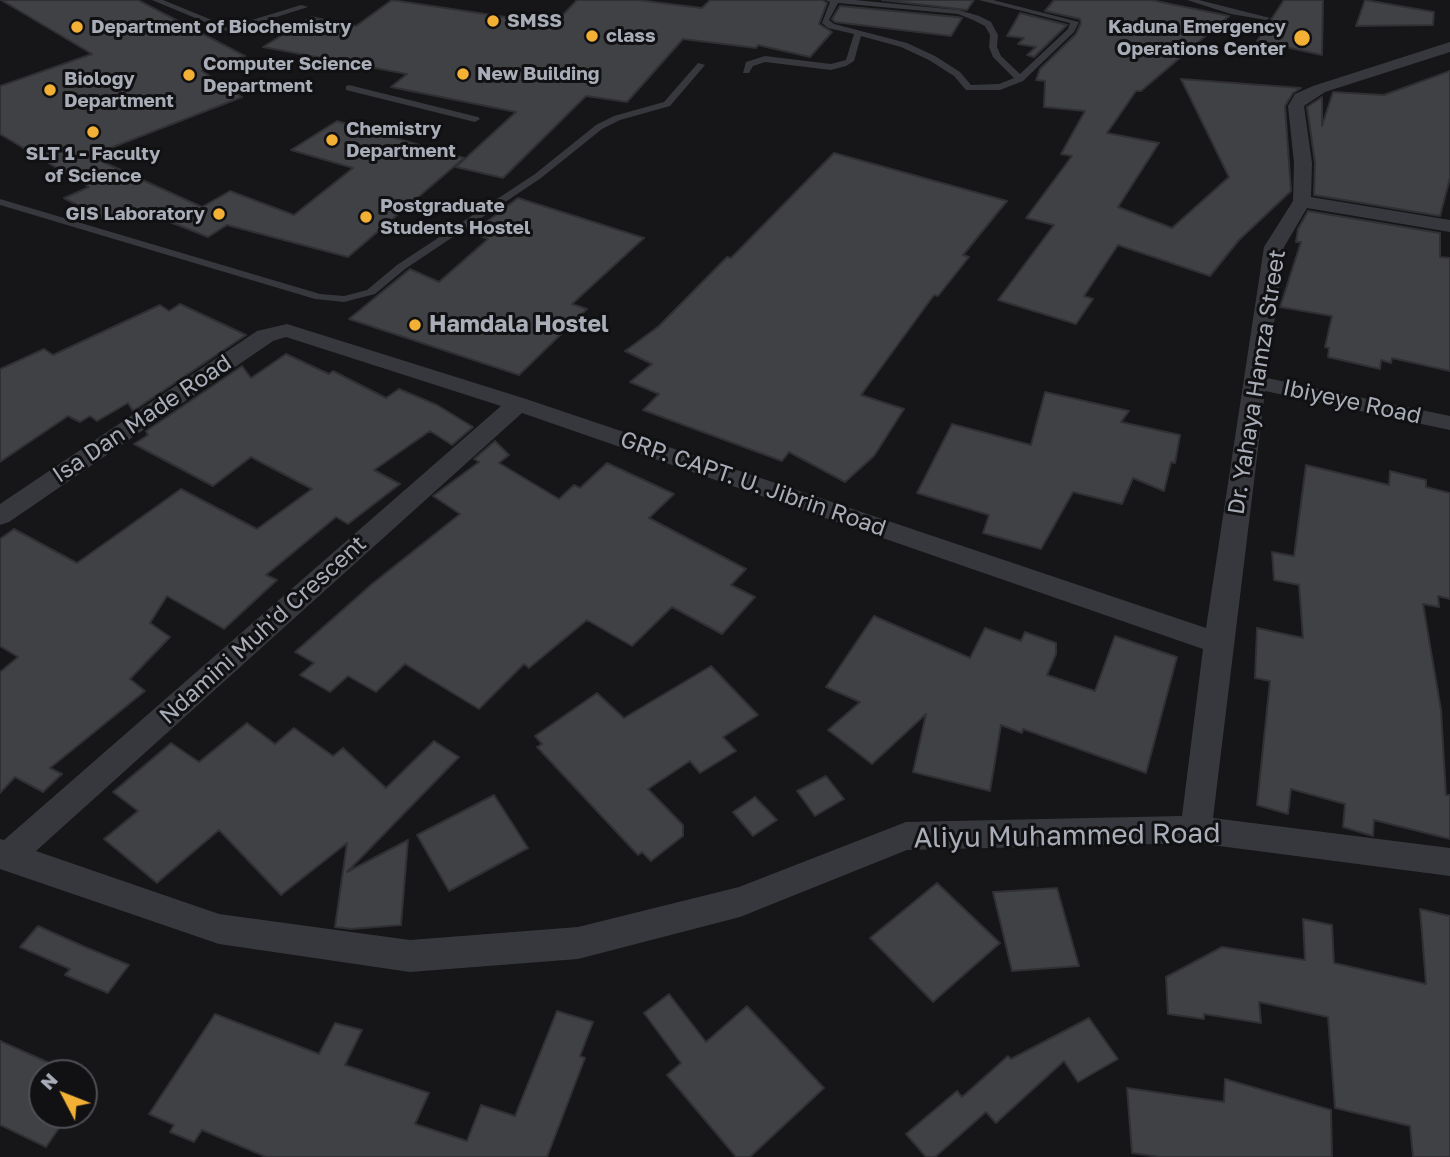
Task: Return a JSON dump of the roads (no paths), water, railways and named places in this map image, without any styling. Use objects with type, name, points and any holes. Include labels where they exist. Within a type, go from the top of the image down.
[{"type":"street","name":"Dr. Yahaya Hamza Street","points":[[1196,829],[1218,643],[1274,247],[1302,201],[1303,163],[1296,106],[1301,98],[1319,89],[1446,52]]},
{"type":"street","points":[[1302,201],[1450,226]]},
{"type":"street","name":"GRP. CAPT. U. Jibrin Road","points":[[287,330],[518,404],[1218,643]]},
{"type":"street","name":"Isa Dan Made Road","points":[[0,516],[265,336],[287,330]]},
{"type":"street","name":"Ibiyeye Road","points":[[1254,382],[1450,422]]},
{"type":"street","name":"Ndamini Muh'd Crescent","points":[[4,855],[518,404]]},
{"type":"street","name":"Aliyu Muhammed Road","points":[[4,855],[219,929],[410,956],[578,943],[740,902],[906,836],[1196,829],[1450,862]]},
{"type":"lane","points":[[156,0],[229,30],[304,7]]},
{"type":"lane","points":[[829,0],[934,4],[959,12],[988,24],[994,35],[993,47],[997,57],[1020,79]]},
{"type":"lane","points":[[835,1],[825,21],[843,31],[904,45],[932,58],[957,74],[969,88],[1000,87],[1020,79],[1072,30],[1075,22],[983,0]]},
{"type":"lane","points":[[1191,0],[1231,12],[1266,18]]},
{"type":"lane","points":[[746,71],[749,64],[765,59],[831,67],[843,64],[850,61],[858,34]]},
{"type":"lane","points":[[0,202],[319,297],[344,299],[371,292],[401,267],[538,176],[599,127],[617,118],[667,104],[701,65]]},
{"type":"lane","points":[[349,88],[475,119]]},
{"type":"place","name":"SMSS","points":[[493,21]]},
{"type":"place","name":"Department of Biochemistry","points":[[77,27]]},
{"type":"place","name":"class","points":[[592,36]]},
{"type":"place","name":"Kaduna Emergency Operations Center","points":[[1302,38]]},
{"type":"place","name":"New Building","points":[[463,74]]},
{"type":"place","name":"Computer Science Department","points":[[189,75]]},
{"type":"place","name":"Biology Department","points":[[50,90]]},
{"type":"place","name":"SLT 1 - Faculty of Science","points":[[93,132]]},
{"type":"place","name":"Chemistry Department","points":[[332,140]]},
{"type":"place","name":"GIS Laboratory","points":[[219,214]]},
{"type":"place","name":"Postgraduate Students Hostel","points":[[366,217]]},
{"type":"place","name":"Hamdala Hostel","points":[[415,325]]}]
